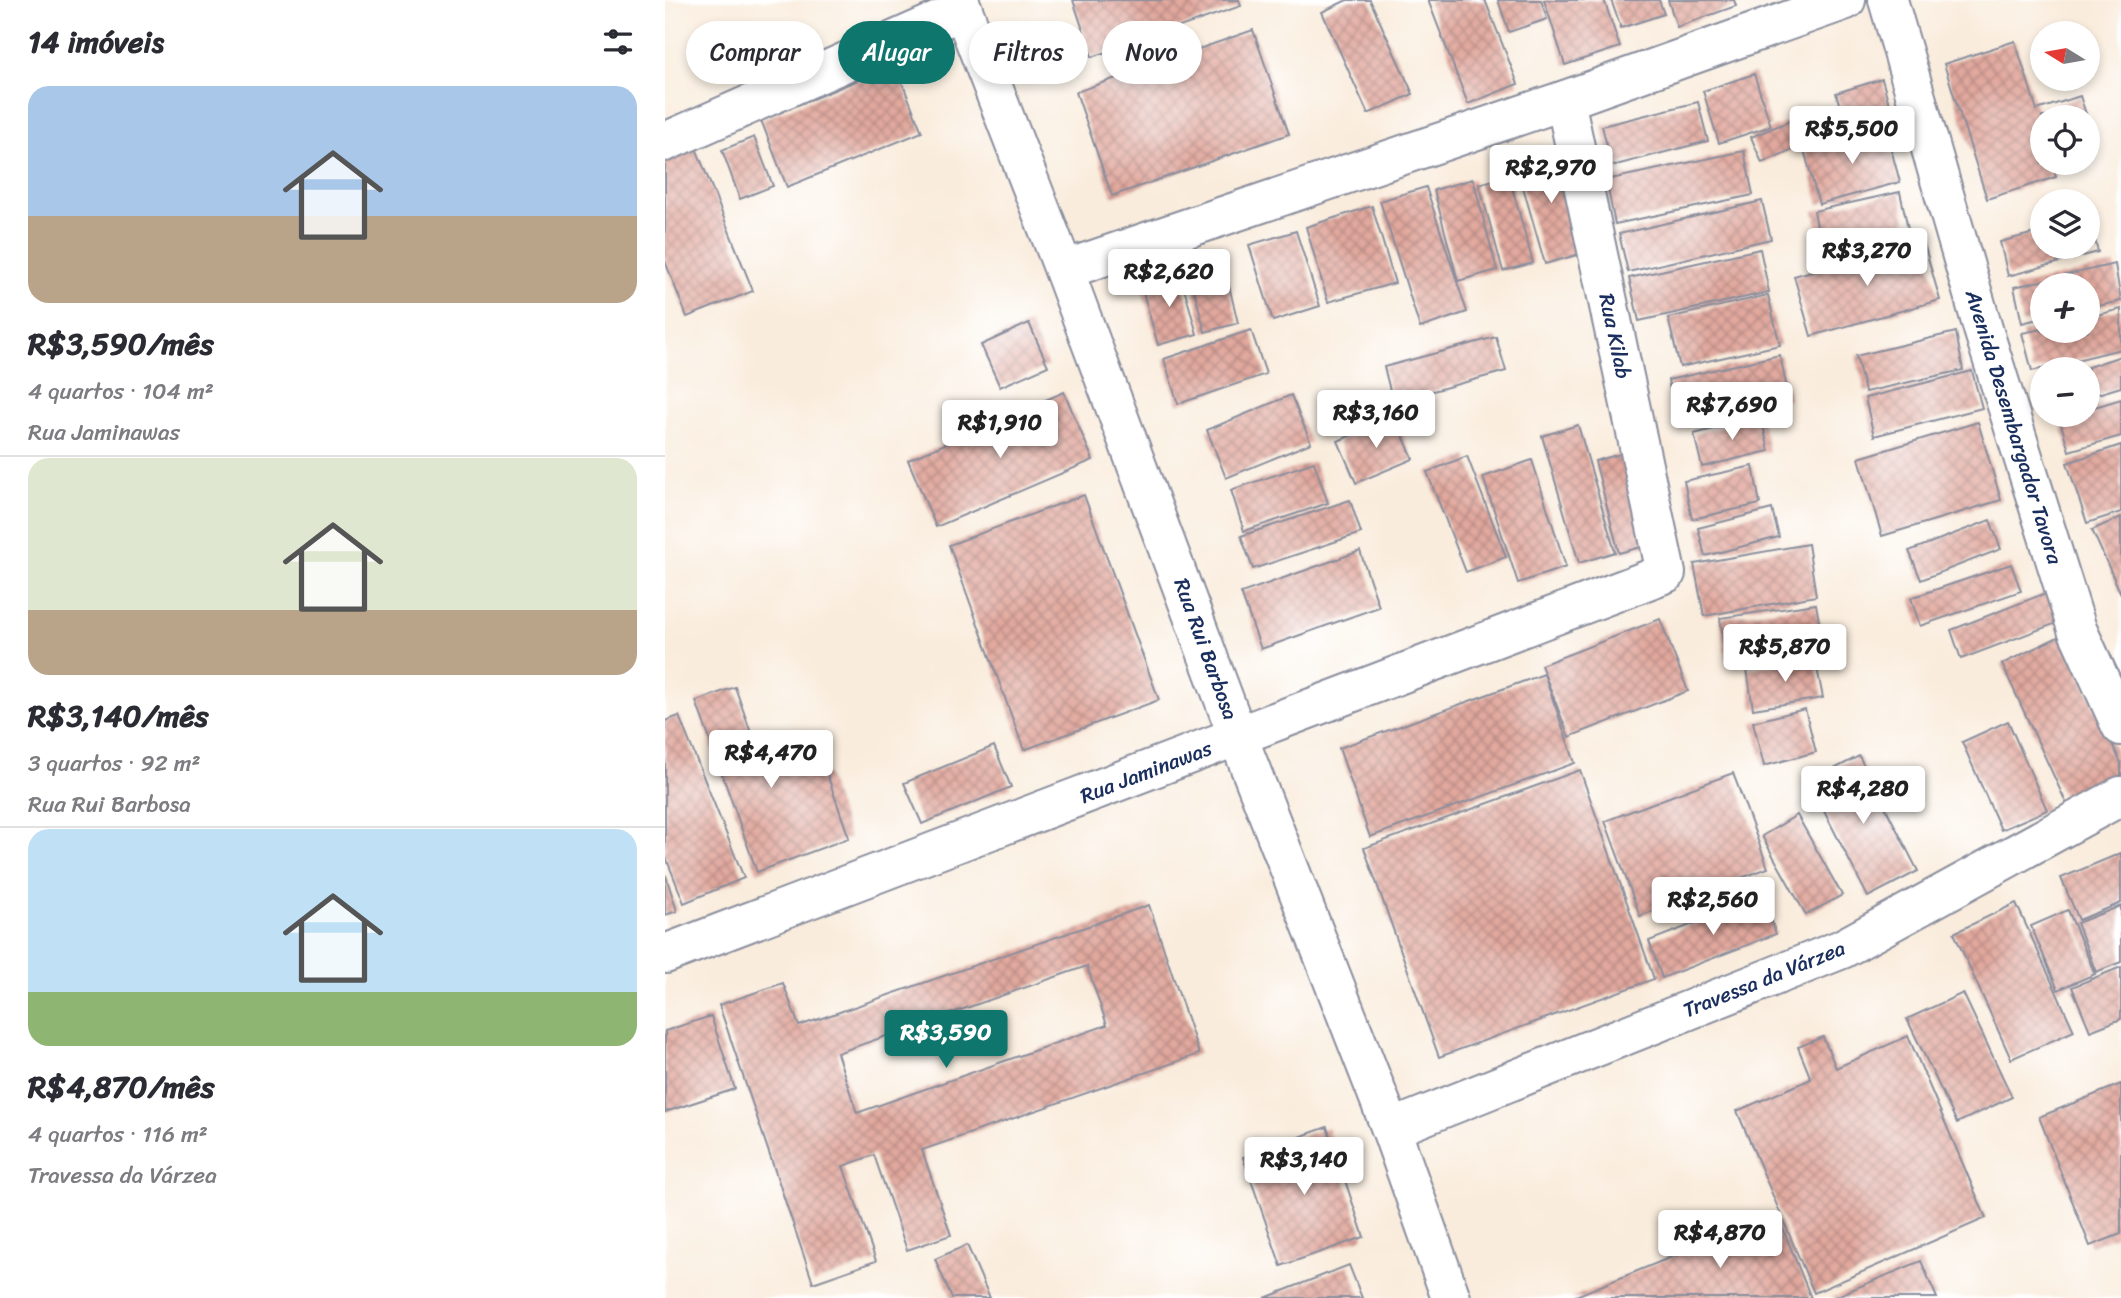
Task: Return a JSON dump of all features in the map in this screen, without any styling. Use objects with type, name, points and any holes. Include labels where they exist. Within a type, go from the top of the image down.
[{"type":"street","points":[[1064,270],[1565,100],[1846,0]]},
{"type":"street","name":"Avenida Desembargador Tavora","points":[[1888,0],[1983,329],[2073,617],[2121,726]]},
{"type":"street","points":[[665,142],[961,5]]},
{"type":"street","name":"Rua Rui Barbosa","points":[[961,5],[1064,270],[1238,737],[1391,1129],[1451,1298]]},
{"type":"street","name":"Rua Kilab","points":[[1565,100],[1666,573]]},
{"type":"street","name":"Rua Jaminawas","points":[[665,954],[1666,573]]},
{"type":"street","name":"Travessa da Várzea","points":[[1391,1129],[1842,949],[2121,796]]},
{"type":"building","points":[[1073,0],[1239,0],[1241,6],[1197,21],[1102,21],[1102,54],[1092,57],[1088,45],[1088,21],[1080,21]]},
{"type":"building","points":[[1347,0],[1370,0],[1413,94],[1368,114],[1322,12]]},
{"type":"building","points":[[1428,0],[1485,0],[1518,84],[1468,104]]},
{"type":"building","points":[[1498,0],[1541,0],[1547,19],[1509,32]]},
{"type":"building","points":[[1544,0],[1604,0],[1620,47],[1565,65]]},
{"type":"building","points":[[1611,0],[1659,0],[1664,14],[1621,28]]},
{"type":"building","points":[[1668,0],[1734,0],[1736,6],[1677,27]]},
{"type":"building","points":[[1253,30],[1289,134],[1112,196],[1076,92],[1102,83],[1202,84],[1202,48]]},
{"type":"building","points":[[2015,41],[2035,105],[2030,105],[2030,175],[2056,177],[1987,199],[1944,64]]},
{"type":"building","points":[[1754,74],[1771,126],[1719,143],[1703,91]]},
{"type":"building","points":[[1882,79],[1893,118],[1847,131],[1836,93]]},
{"type":"building","points":[[849,84],[903,84],[922,132],[787,187],[761,120]]},
{"type":"building","points":[[2080,96],[2083,105],[2052,105]]},
{"type":"building","points":[[1698,102],[1708,141],[1612,166],[1602,126]]},
{"type":"building","points":[[1799,117],[1809,142],[1762,163],[1751,137]]},
{"type":"building","points":[[1885,127],[1900,182],[1819,204],[1804,150]]},
{"type":"building","points":[[754,137],[773,186],[740,199],[722,150]]},
{"type":"building","points":[[1558,147],[1587,252],[1545,264],[1515,159]]},
{"type":"building","points":[[696,148],[753,291],[687,317],[665,261],[665,161]]},
{"type":"building","points":[[1744,151],[1753,195],[1615,224],[1606,180]]},
{"type":"building","points":[[1509,176],[1533,263],[1503,271],[1479,184]]},
{"type":"building","points":[[1473,179],[1497,270],[1458,281],[1434,190]]},
{"type":"building","points":[[1426,187],[1467,312],[1420,328],[1380,201]]},
{"type":"building","points":[[1900,192],[1911,242],[1824,262],[1814,211]]},
{"type":"building","points":[[1762,201],[1771,239],[1628,272],[1619,234]]},
{"type":"building","points":[[1372,206],[1395,283],[1328,302],[1306,227]]},
{"type":"building","points":[[1296,231],[1320,306],[1273,321],[1249,245]]},
{"type":"building","points":[[2030,234],[2030,259],[2072,259],[2008,276],[2000,242]]},
{"type":"building","points":[[1923,240],[1940,300],[1811,336],[1794,276]]},
{"type":"building","points":[[1760,249],[1769,292],[1639,321],[1629,278]]},
{"type":"building","points":[[2115,264],[2121,301],[2100,305],[2100,273],[2075,273]]},
{"type":"building","points":[[1224,265],[1238,323],[1205,332],[1190,274]]},
{"type":"building","points":[[1180,274],[1197,334],[1158,345],[1141,285]]},
{"type":"building","points":[[2030,283],[2030,321],[2022,323],[2014,287]]},
{"type":"building","points":[[1768,295],[1780,345],[1680,367],[1668,318]]},
{"type":"building","points":[[2121,309],[2121,349],[2089,357],[2030,357],[2030,363],[2022,333],[2030,331],[2030,343],[2100,343],[2100,314]]},
{"type":"building","points":[[1029,323],[1048,366],[1000,387],[981,345]]},
{"type":"building","points":[[1251,330],[1266,374],[1178,404],[1164,359]]},
{"type":"building","points":[[1956,332],[1963,370],[1865,392],[1856,356]]},
{"type":"building","points":[[1496,337],[1506,371],[1393,402],[1384,367]]},
{"type":"building","points":[[1780,355],[1789,399],[1677,424],[1668,380]]},
{"type":"building","points":[[2121,356],[2121,387],[2100,393],[2100,363]]},
{"type":"building","points":[[1972,371],[1982,408],[1874,436],[1865,398]]},
{"type":"building","points":[[1064,392],[1093,460],[936,527],[908,460]]},
{"type":"building","points":[[1291,395],[1311,443],[1226,478],[1207,430]]},
{"type":"building","points":[[2121,399],[2121,436],[2069,451],[2062,427],[2100,427],[2100,405]]},
{"type":"building","points":[[1395,416],[1413,459],[1356,483],[1338,441]]},
{"type":"building","points":[[1761,417],[1769,451],[1702,467],[1694,434]]},
{"type":"building","points":[[1978,422],[2001,500],[1882,536],[1859,458]]},
{"type":"building","points":[[1578,425],[1615,552],[1579,563],[1542,436]]},
{"type":"building","points":[[2121,445],[2121,512],[2087,523],[2067,463]]},
{"type":"building","points":[[1628,452],[1652,544],[1619,553],[1595,461]]},
{"type":"building","points":[[1467,456],[1506,557],[1466,572],[1427,472]]},
{"type":"building","points":[[1532,460],[1566,567],[1518,583],[1483,477]]},
{"type":"building","points":[[1314,462],[1328,503],[1244,531],[1231,490]]},
{"type":"building","points":[[1753,466],[1760,504],[1692,519],[1684,481]]},
{"type":"building","points":[[1084,495],[1159,700],[1024,750],[949,545]]},
{"type":"building","points":[[1350,500],[1361,533],[1253,569],[1241,536]]},
{"type":"building","points":[[1772,509],[1779,537],[1705,556],[1698,528]]},
{"type":"building","points":[[2121,517],[2121,594],[2092,530]]},
{"type":"building","points":[[1990,520],[2001,549],[1921,580],[1909,551]]},
{"type":"building","points":[[1808,544],[1816,596],[1704,616],[1694,564]]},
{"type":"building","points":[[1360,551],[1379,607],[1261,649],[1241,593]]},
{"type":"building","points":[[2011,564],[2021,591],[1920,626],[1911,598]]},
{"type":"building","points":[[2051,591],[2062,621],[1961,659],[1951,630]]},
{"type":"building","points":[[1816,604],[1823,645],[1726,660],[1720,618]]},
{"type":"building","points":[[1660,619],[1688,691],[1569,737],[1541,665]]},
{"type":"building","points":[[2062,635],[2121,763],[2121,784],[2069,809],[2002,664]]},
{"type":"building","points":[[1815,658],[1823,698],[1753,709],[1747,669]]},
{"type":"building","points":[[1544,674],[1575,763],[1370,837],[1339,748]]},
{"type":"building","points":[[735,687],[764,770],[819,751],[849,838],[757,872],[696,701]]},
{"type":"building","points":[[1805,709],[1816,752],[1764,766],[1753,722]]},
{"type":"building","points":[[679,716],[744,878],[684,903],[665,855],[665,721]]},
{"type":"building","points":[[2008,721],[2047,810],[2001,830],[1962,742]]},
{"type":"building","points":[[994,746],[1011,787],[922,824],[904,783]]},
{"type":"building","points":[[1859,756],[1918,871],[1868,897],[1809,782]]},
{"type":"building","points":[[1580,770],[1654,979],[1439,1057],[1364,848]]},
{"type":"building","points":[[1733,773],[1768,868],[1640,916],[1605,821]]},
{"type":"building","points":[[1797,815],[1842,895],[1806,915],[1762,836]]},
{"type":"building","points":[[2121,853],[2121,903],[2079,920],[2061,878]]},
{"type":"building","points":[[665,877],[677,911],[665,915]]},
{"type":"building","points":[[1763,897],[1776,934],[1662,978],[1649,941]]},
{"type":"building","points":[[2016,903],[2074,1031],[2011,1059],[1954,933]]},
{"type":"building","points":[[1149,905],[1199,1054],[922,1150],[951,1235],[907,1250],[874,1155],[843,1166],[876,1261],[813,1283],[719,1005],[783,983],[799,1026]],"holes":[[[1087,966],[1107,1025],[857,1113],[837,1053]]]},
{"type":"building","points":[[2121,906],[2121,962],[2096,972],[2077,923]]},
{"type":"building","points":[[2068,910],[2095,974],[2058,990],[2031,926]]},
{"type":"building","points":[[2121,967],[2121,1019],[2090,1031],[2072,987]]},
{"type":"building","points":[[1963,993],[2012,1097],[1957,1123],[1907,1019]]},
{"type":"building","points":[[711,1016],[735,1089],[665,1112],[665,1031]]},
{"type":"building","points":[[1908,1036],[1986,1218],[1814,1293],[1737,1111],[1811,1079],[1798,1047],[1823,1037],[1836,1068]]},
{"type":"building","points":[[2121,1084],[2121,1234],[2090,1246],[2039,1117]]},
{"type":"building","points":[[1327,1127],[1364,1237],[1281,1266],[1243,1157]]},
{"type":"building","points":[[1777,1214],[1811,1298],[1571,1298]]},
{"type":"building","points":[[967,1245],[990,1298],[952,1298],[935,1259]]},
{"type":"building","points":[[1921,1261],[1937,1298],[1832,1298]]},
{"type":"building","points":[[1349,1265],[1362,1298],[1265,1298]]}]
